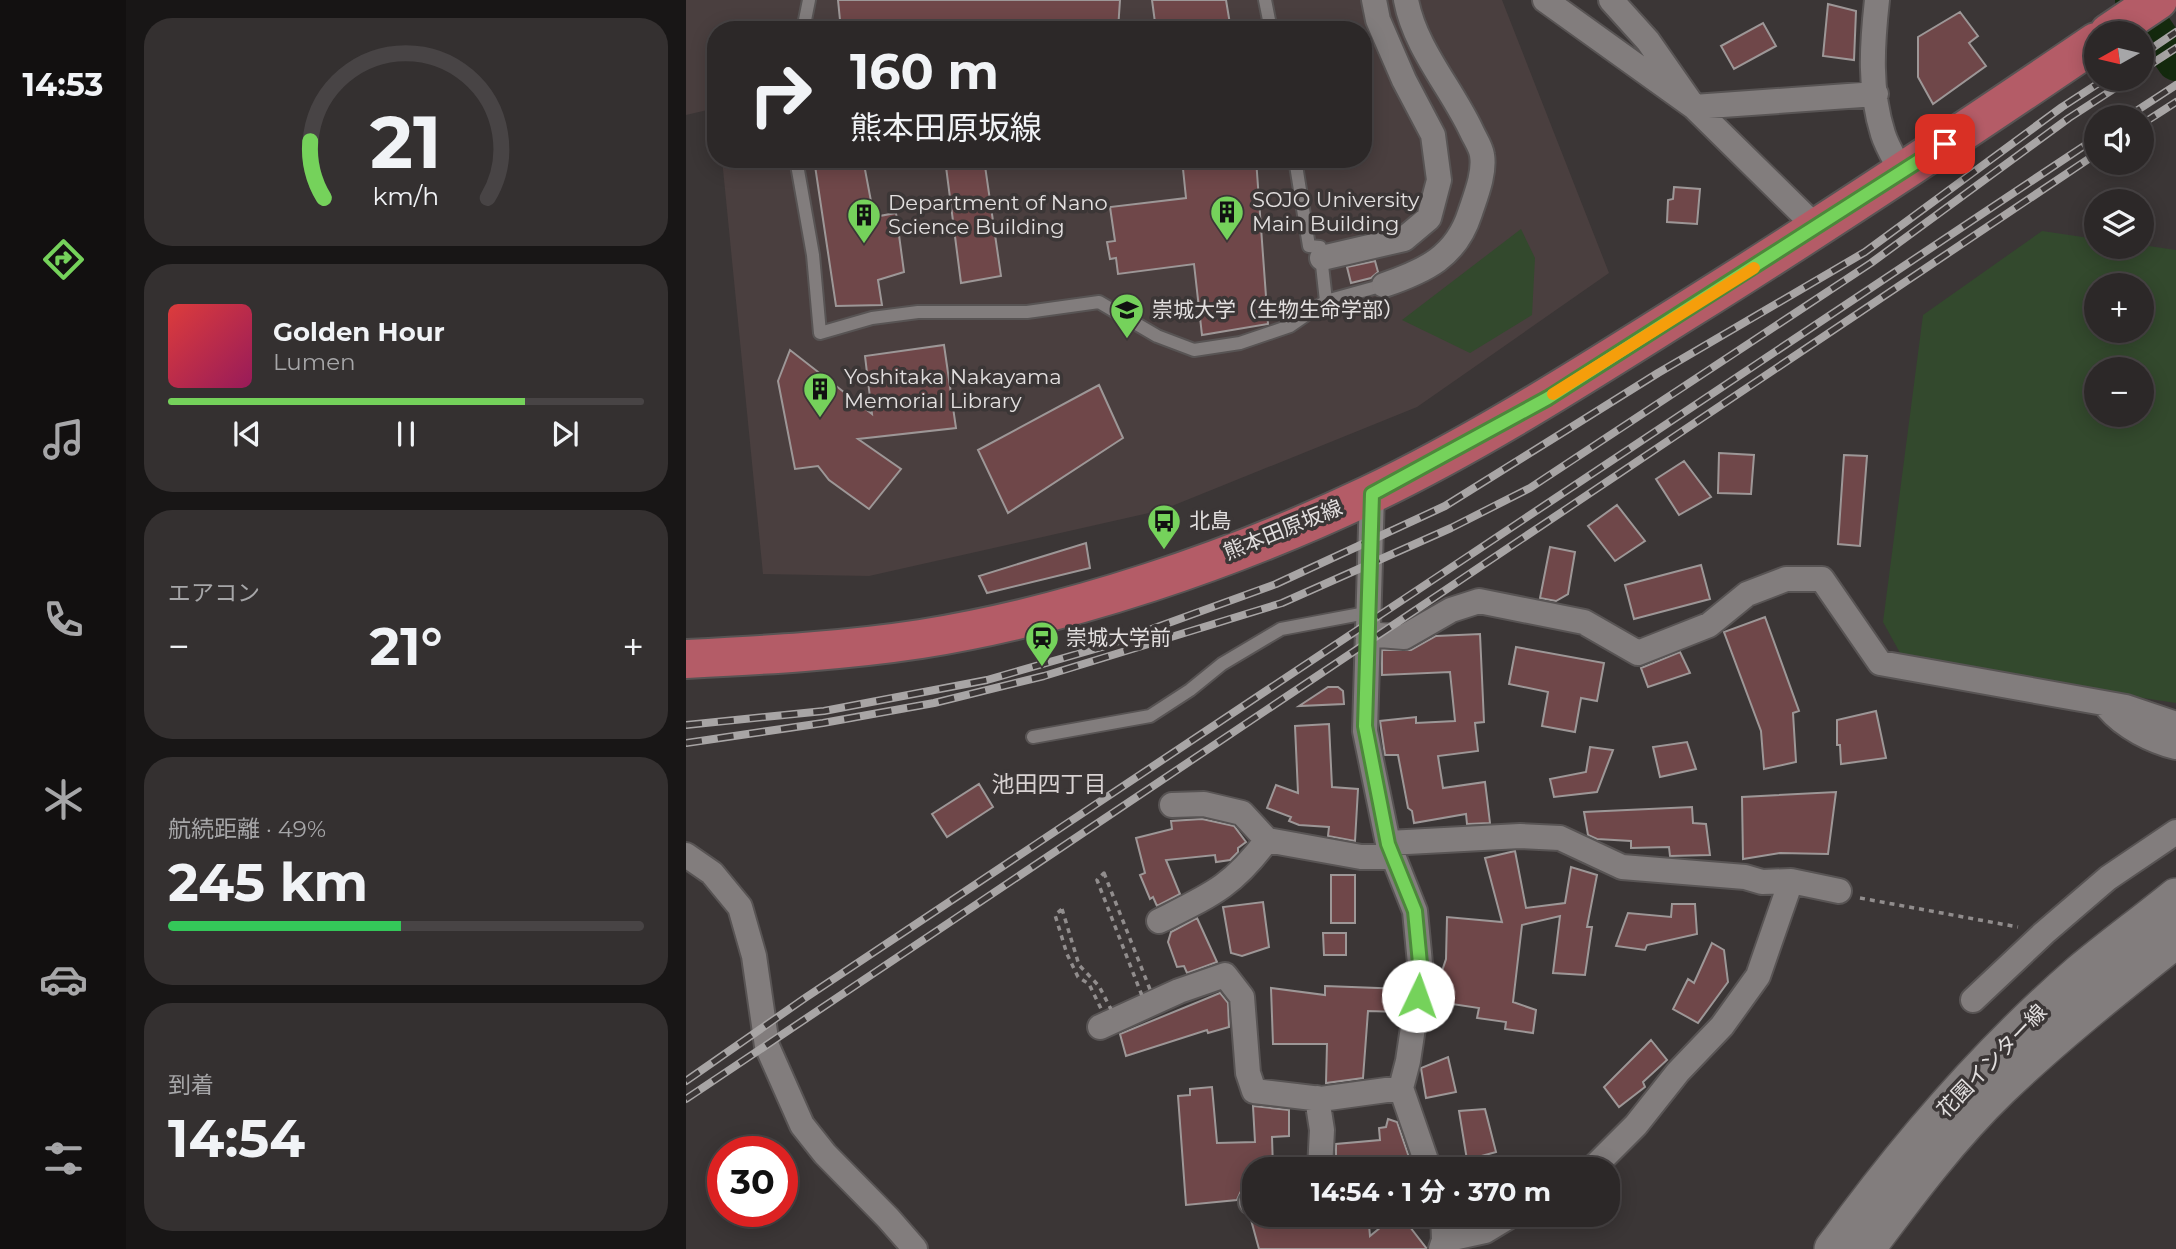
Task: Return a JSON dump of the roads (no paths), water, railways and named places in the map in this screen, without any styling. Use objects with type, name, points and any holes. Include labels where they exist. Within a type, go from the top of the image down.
[{"type":"main road","points":[[2127,21],[2158,0]]},
{"type":"main road","name":"熊本田原坂線","points":[[686,659],[816,653],[924,638],[1037,614],[1150,581],[1249,546],[1372,494],[1548,398],[1902,173],[2084,50]]},
{"type":"main road","name":"花園インター線","points":[[1833,1249],[1888,1173],[1980,1070],[2080,974],[2176,897]]},
{"type":"main road","name":"花園インター線","points":[[1866,1249],[1911,1188],[1999,1089],[2099,1000],[2176,939]]},
{"type":"street","points":[[1322,258],[1404,239],[1429,218],[1439,180],[1433,135],[1378,20],[1374,0]]},
{"type":"street","points":[[1384,285],[1423,272],[1454,244],[1466,226],[1479,186],[1482,155],[1466,120],[1410,21],[1406,0]]},
{"type":"street","points":[[1545,0],[1694,107],[1817,228]]},
{"type":"street","points":[[1590,0],[1648,41]]},
{"type":"street","points":[[1611,0],[1648,41],[1694,107]]},
{"type":"street","points":[[1877,0],[1871,56],[1876,94],[1883,135],[1902,173]]},
{"type":"street","points":[[1694,107],[1876,94]]},
{"type":"street","points":[[1372,494],[1365,732],[1391,850],[1415,911],[1421,974],[1408,1061],[1401,1088],[1425,1157]]},
{"type":"street","points":[[1367,623],[1404,637],[1451,610],[1479,601],[1584,622],[1638,653],[1709,625],[1747,594],[1786,579],[1822,579],[1880,663],[2104,702],[2176,724]]},
{"type":"street","points":[[2104,702],[2117,719],[2162,743],[2176,747]]},
{"type":"street","points":[[1172,805],[1204,804],[1242,813],[1267,840],[1361,857],[1391,850],[1520,836],[1560,838],[1622,867],[1745,877],[1762,882],[1791,880],[1839,891]]},
{"type":"street","points":[[1973,1000],[2044,933],[2108,878],[2176,832]]},
{"type":"street","points":[[1159,920],[1220,891],[1241,873],[1267,840]]},
{"type":"street","points":[[686,855],[712,873],[740,907],[754,956],[768,1046],[802,1125],[825,1154],[915,1249]]},
{"type":"street","points":[[1604,1157],[1636,1125],[1678,1072],[1722,1026],[1758,976],[1791,880]]},
{"type":"street","points":[[1108,1023],[1226,975],[1242,998],[1248,1073],[1254,1091],[1317,1098],[1401,1088]]},
{"type":"street","points":[[1317,1098],[1322,1130],[1321,1157]]},
{"type":"street","points":[[1443,1227],[1443,1245],[1492,1227]]},
{"type":"lane","points":[[805,21],[809,0]]},
{"type":"lane","points":[[1265,0],[1269,21]]},
{"type":"lane","points":[[798,168],[813,255],[820,333],[872,318],[918,312],[1027,313],[1099,302],[1157,336],[1194,350],[1240,343],[1290,326],[1326,301],[1384,285]]},
{"type":"lane","points":[[1296,168],[1309,246],[1320,247],[1326,301]]},
{"type":"lane","points":[[1033,737],[1150,716],[1190,690],[1222,664],[1281,629],[1367,623]]},
{"type":"waterway","points":[[2134,0],[2176,62]]},
{"type":"railway","points":[[2154,47],[2176,32]]},
{"type":"railway","points":[[2154,62],[2176,48]]},
{"type":"railway","points":[[2145,105],[2176,85]]},
{"type":"railway","points":[[686,725],[824,711],[987,680],[1102,647],[1276,584],[1445,506],[1658,373],[1865,252],[2087,91]]},
{"type":"railway","points":[[686,743],[934,703],[1044,676],[1282,603],[1451,528],[1530,488],[1871,263],[2069,118],[2111,91]]},
{"type":"railway","points":[[2154,116],[2176,102]]},
{"type":"railway","points":[[686,1081],[805,998],[2084,146]]},
{"type":"railway","points":[[686,1099],[2084,162]]},
{"type":"place","name":"SOJO University Main Building","points":[[1227,242]]},
{"type":"place","name":"Department of Nano Science Building","points":[[864,245]]},
{"type":"place","name":"崇城大学（生物生命学部）","points":[[1127,340]]},
{"type":"place","name":"Yoshitaka Nakayama Memorial Library","points":[[820,419]]},
{"type":"place","name":"北島","points":[[1164,551]]},
{"type":"place","name":"崇城大学前","points":[[1042,668]]},
{"type":"district","name":"池田四丁目","points":[[1049,784]]}]
